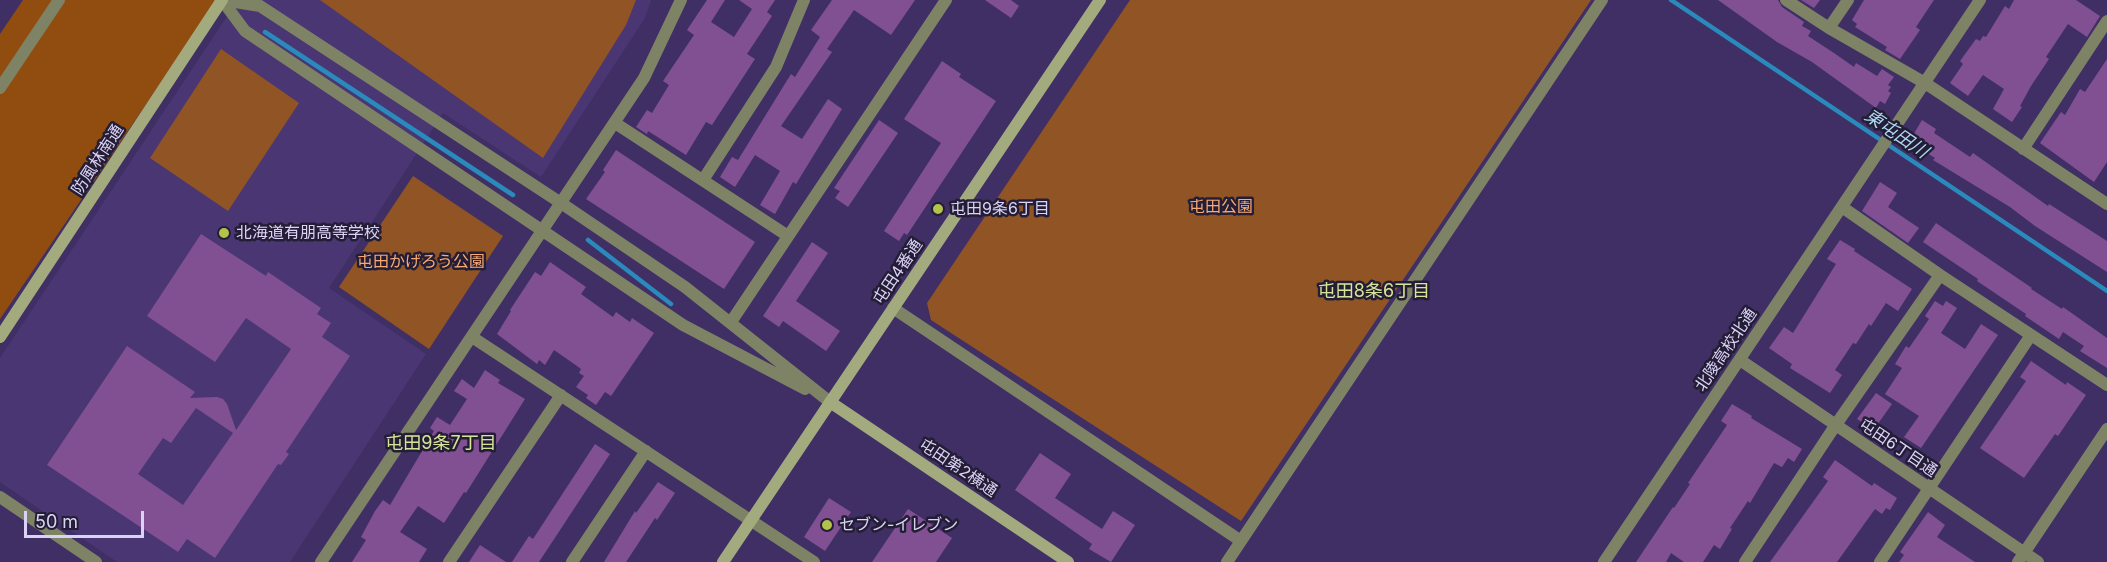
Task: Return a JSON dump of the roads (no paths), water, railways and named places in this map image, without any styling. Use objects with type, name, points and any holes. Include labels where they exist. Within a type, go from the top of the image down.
[{"type":"street","points":[[0,88],[59,0]]},
{"type":"street","points":[[222,0],[260,6],[561,203],[685,286],[830,402]]},
{"type":"street","points":[[222,0],[245,31],[683,325],[830,402]]},
{"type":"street","name":"防風林南通","points":[[0,338],[222,0]]},
{"type":"street","points":[[321,562],[644,78],[681,0]]},
{"type":"street","points":[[703,180],[776,67],[804,0]]},
{"type":"street","points":[[731,322],[946,0]]},
{"type":"street","points":[[1227,562],[1602,0]]},
{"type":"street","points":[[1786,0],[1828,28],[1925,83],[2107,204]]},
{"type":"street","points":[[1828,28],[1848,0]]},
{"type":"street","points":[[1925,83],[1980,0]]},
{"type":"street","name":"屯田4番通","points":[[723,562],[1096,2]]},
{"type":"street","points":[[2023,148],[2107,21]]},
{"type":"street","name":"北陵高校北通","points":[[1604,562],[1925,83]]},
{"type":"street","points":[[615,123],[788,236]]},
{"type":"street","points":[[1842,207],[1940,275],[2107,385]]},
{"type":"street","points":[[1745,562],[1835,426],[1940,275]]},
{"type":"street","points":[[893,308],[1241,542]]},
{"type":"street","points":[[1880,562],[2031,335]]},
{"type":"street","points":[[472,337],[814,562]]},
{"type":"street","name":"屯田6丁目通","points":[[1740,360],[1930,489],[2021,557],[2038,562]]},
{"type":"street","points":[[449,562],[561,395]]},
{"type":"street","name":"屯田第2横通","points":[[830,402],[1068,562]]},
{"type":"street","points":[[2021,557],[2107,429]]},
{"type":"street","points":[[572,562],[646,451]]},
{"type":"street","points":[[0,497],[96,562]]},
{"type":"waterway","name":"東屯田川","points":[[1671,0],[2107,291]]},
{"type":"waterway","points":[[265,32],[513,195]]},
{"type":"waterway","points":[[588,240],[671,304]]},
{"type":"place","name":"屯田9条6丁目","points":[[938,209]]},
{"type":"place","name":"北海道有朋高等学校","points":[[224,233]]},
{"type":"place","name":"セブン-イレブン","points":[[827,525]]},
{"type":"district","name":"屯田8条6丁目","points":[[1374,292]]},
{"type":"district","name":"屯田9条7丁目","points":[[441,444]]},
{"type":"park label","name":"屯田公園","points":[[1221,207]]},
{"type":"park label","name":"屯田かげろう公園","points":[[421,262]]}]
